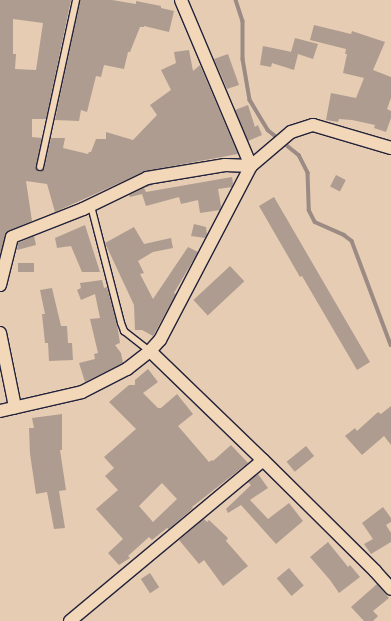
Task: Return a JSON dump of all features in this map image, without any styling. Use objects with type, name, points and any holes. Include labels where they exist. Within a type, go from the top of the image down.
[{"type":"street","points":[[181,0],[251,166]]},
{"type":"street","points":[[0,411],[82,392],[127,369],[150,351],[160,340],[251,166],[291,132],[313,125],[391,148]]},
{"type":"street","points":[[0,285],[12,237],[91,206],[147,178],[225,165],[251,166]]},
{"type":"street","points":[[0,333],[15,407]]},
{"type":"street","points":[[150,351],[263,460],[375,571],[391,589]]},
{"type":"street","points":[[70,621],[263,460]]},
{"type":"lane","points":[[40,167],[76,0]]},
{"type":"lane","points":[[91,206],[124,330],[150,351]]},
{"type":"building","points":[[0,0],[71,0],[46,119],[32,119],[32,137],[42,138],[36,166],[37,171],[42,171],[44,168],[51,138],[65,138],[63,148],[88,154],[91,152],[96,139],[106,139],[106,132],[133,140],[157,115],[150,105],[171,90],[161,70],[176,63],[174,52],[189,50],[193,71],[200,65],[238,154],[146,171],[55,212],[47,184],[26,181],[32,221],[7,232],[0,254]],"holes":[[[13,19],[43,23],[36,70],[15,69],[16,54],[13,54]]]},
{"type":"building","points":[[80,0],[112,0],[136,4],[136,1],[161,6],[161,8],[174,11],[169,32],[144,26],[140,27],[130,52],[128,52],[124,69],[104,65],[101,77],[96,76],[87,112],[81,110],[79,121],[55,120]]},
{"type":"building","points":[[314,25],[351,34],[352,31],[385,42],[373,70],[391,77],[391,98],[387,109],[391,111],[391,118],[386,132],[374,128],[375,125],[352,120],[339,119],[338,122],[326,120],[331,93],[356,98],[364,78],[343,73],[347,54],[345,54],[346,49],[310,40]]},
{"type":"building","points":[[295,38],[318,44],[313,59],[298,54],[294,70],[272,63],[271,67],[260,65],[263,46],[291,52]]},
{"type":"building","points":[[228,54],[239,85],[227,89],[214,59]]},
{"type":"building","points":[[248,105],[255,127],[258,125],[262,135],[248,141],[235,110]]},
{"type":"building","points":[[336,175],[346,180],[340,192],[330,187]]},
{"type":"building","points":[[232,177],[232,187],[218,189],[221,206],[220,210],[200,213],[198,200],[181,204],[179,197],[146,206],[142,194],[130,197],[129,195],[149,185],[153,185],[144,188],[146,192]]},
{"type":"building","points":[[274,197],[370,362],[357,370],[302,276],[300,277],[259,206]]},
{"type":"building","points":[[194,224],[206,227],[207,235],[205,238],[191,236]]},
{"type":"building","points":[[85,225],[100,272],[82,272],[71,246],[57,248],[55,238]]},
{"type":"building","points":[[134,227],[144,244],[171,238],[173,248],[153,252],[138,261],[144,273],[140,274],[153,299],[188,247],[198,252],[174,293],[176,294],[153,336],[142,330],[135,330],[134,305],[105,243]]},
{"type":"building","points":[[34,236],[36,245],[17,250],[18,243]]},
{"type":"building","points":[[18,263],[34,263],[34,272],[18,272]]},
{"type":"building","points":[[230,266],[244,281],[208,315],[193,300]]},
{"type":"building","points":[[102,280],[104,288],[107,287],[117,324],[120,343],[115,345],[121,353],[123,363],[85,382],[79,363],[95,359],[94,354],[98,353],[90,319],[100,318],[95,294],[81,300],[77,290],[81,288],[80,283]]},
{"type":"building","points":[[52,288],[61,326],[67,326],[68,343],[72,343],[73,360],[49,361],[48,343],[45,343],[42,314],[45,314],[40,290]]},
{"type":"building","points":[[148,369],[158,382],[143,393],[158,408],[161,408],[177,394],[193,414],[178,426],[209,462],[212,460],[213,461],[231,445],[248,463],[192,507],[193,508],[169,529],[167,528],[152,540],[149,537],[128,556],[130,558],[119,565],[108,553],[123,539],[96,509],[118,490],[105,476],[114,468],[104,457],[136,429],[109,402],[129,385],[135,385],[135,380]],"holes":[[[162,483],[177,499],[153,522],[139,506]]]},
{"type":"building","points":[[391,406],[391,445],[384,436],[362,455],[345,436],[355,428],[357,431],[378,412],[381,414]]},
{"type":"building","points":[[62,414],[62,450],[60,450],[66,490],[59,491],[65,528],[54,529],[47,492],[36,494],[30,454],[29,428],[34,428],[32,418]]},
{"type":"building","points":[[306,446],[314,456],[295,472],[287,462]]},
{"type":"building","points":[[258,474],[268,488],[250,500],[268,519],[289,503],[303,521],[276,544],[241,505],[228,513],[226,509],[251,485],[248,482]]},
{"type":"building","points":[[383,507],[391,518],[391,522],[386,525],[391,533],[391,542],[371,554],[364,544],[373,539],[362,523]]},
{"type":"building","points":[[204,519],[207,522],[209,520],[228,538],[226,541],[248,566],[223,586],[204,560],[199,564],[179,540]]},
{"type":"building","points":[[328,542],[348,567],[350,565],[360,577],[339,593],[310,557]]},
{"type":"building","points":[[289,568],[304,586],[292,596],[277,578]]},
{"type":"building","points":[[150,573],[159,587],[150,593],[141,579]]},
{"type":"building","points":[[377,584],[389,598],[373,611],[378,616],[373,621],[364,621],[351,607]]},
{"type":"waterway","points":[[236,0],[243,21],[243,59],[250,100],[268,130],[299,155],[308,173],[309,210],[315,222],[344,235],[352,241],[391,345]]}]
